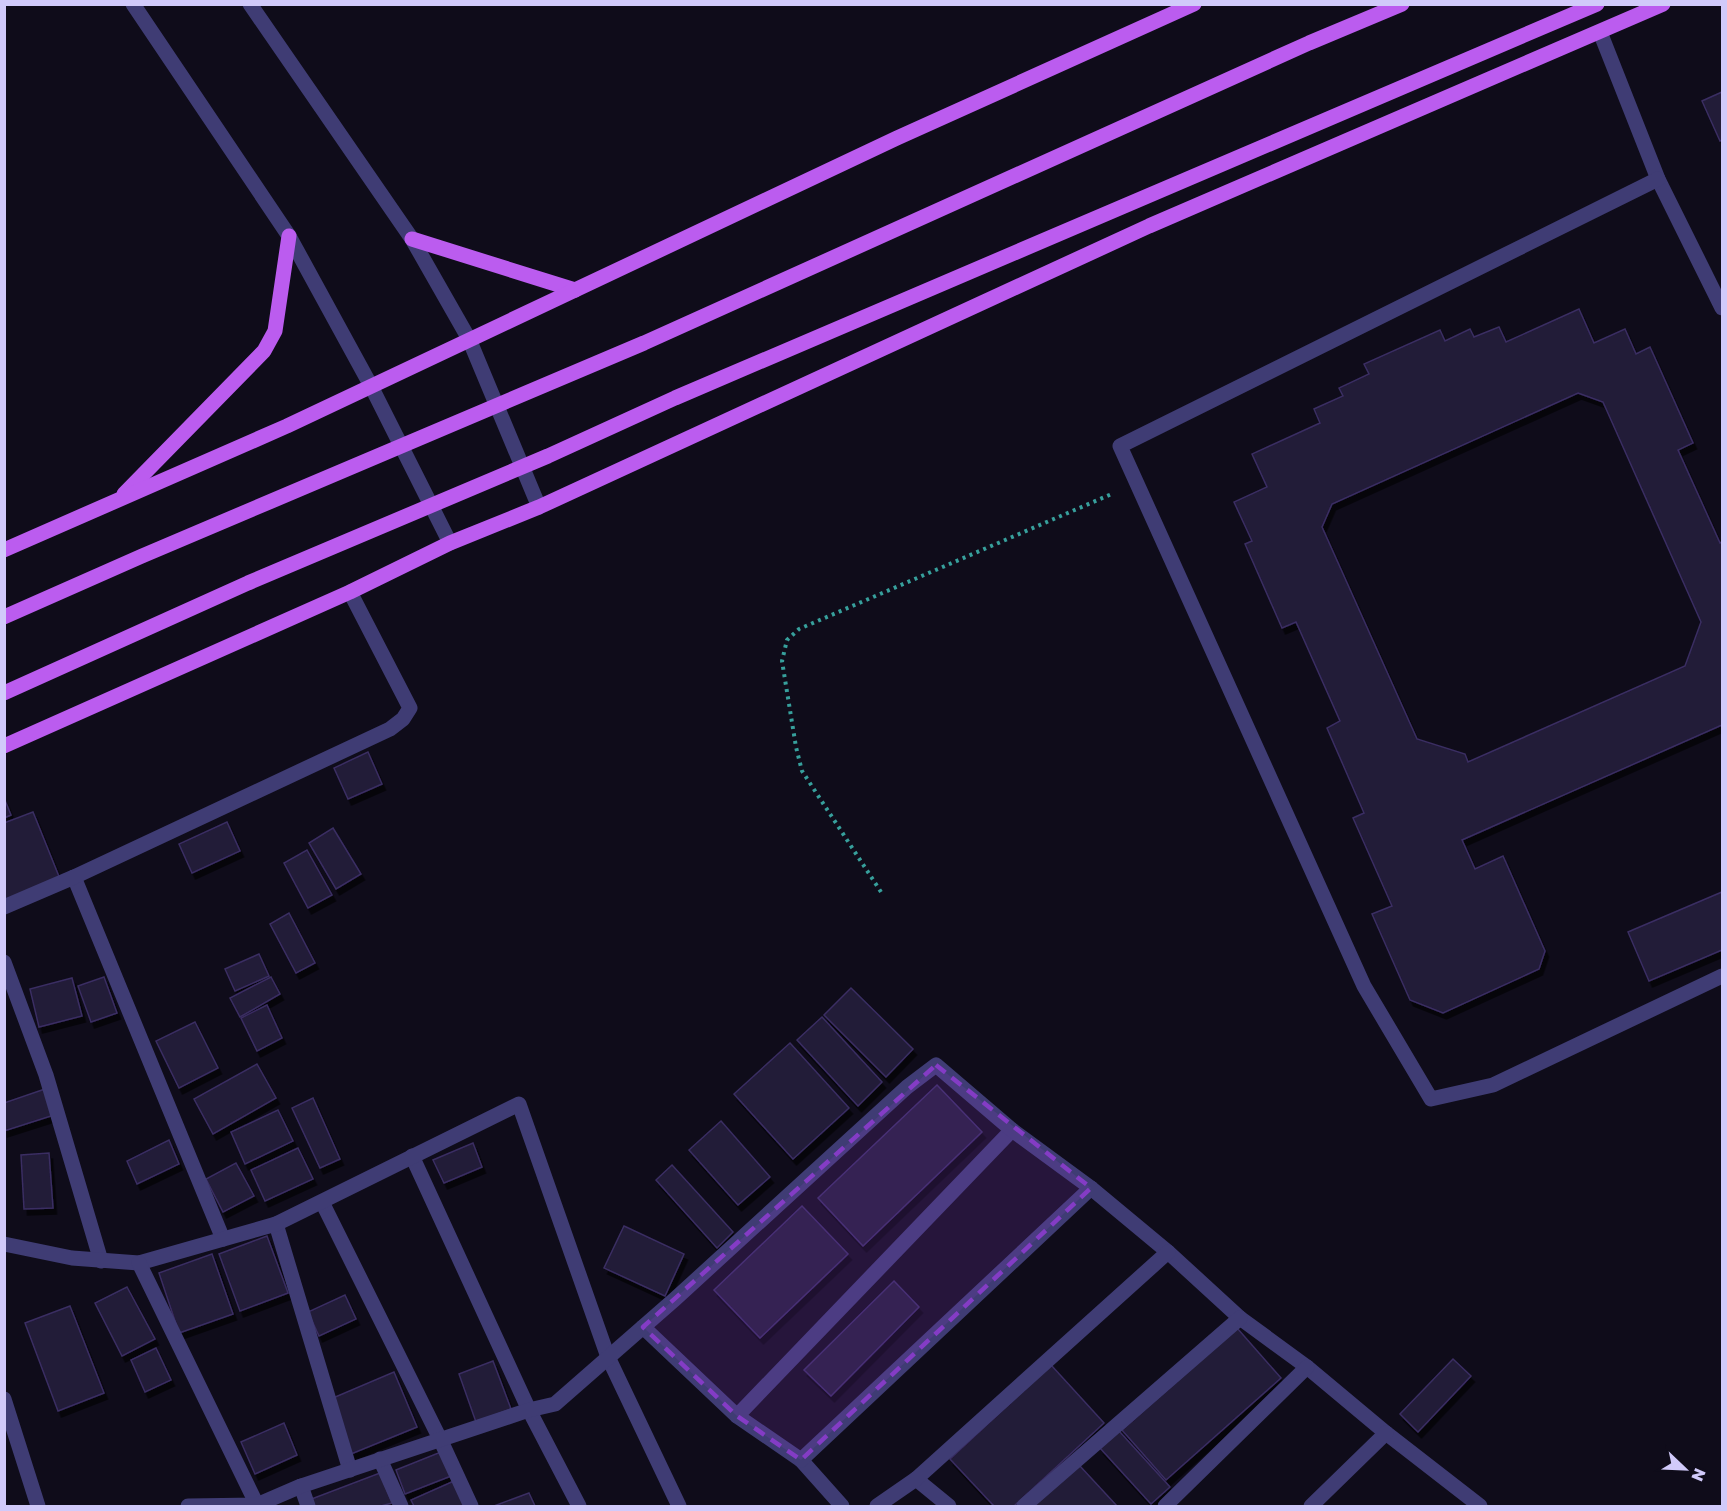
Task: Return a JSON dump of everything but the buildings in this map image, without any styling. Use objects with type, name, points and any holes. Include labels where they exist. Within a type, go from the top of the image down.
[{"type":"main road","points":[[4,550],[287,426],[897,138],[1194,4]]},
{"type":"main road","points":[[4,616],[644,343],[1309,43],[1402,4]]},
{"type":"main road","points":[[4,693],[248,583],[548,456],[675,398],[1597,4]]},
{"type":"main road","points":[[4,746],[350,592],[450,543],[538,507],[1149,226],[1663,4]]},
{"type":"main road","points":[[118,500],[264,351],[274,331],[289,236]]},
{"type":"main road","points":[[412,239],[575,290]]},
{"type":"street","points":[[133,4],[289,236],[371,386],[450,543]]},
{"type":"street","points":[[250,4],[412,239],[469,339],[538,507]]},
{"type":"street","points":[[1600,32],[1658,179],[1722,308]]},
{"type":"street","points":[[1658,179],[1120,446],[1364,986],[1431,1099],[1493,1085],[1722,976]]},
{"type":"street","points":[[4,907],[74,877],[390,729],[403,719],[410,708],[350,592]]},
{"type":"street","points":[[74,877],[223,1239]]},
{"type":"street","points":[[4,962],[46,1075],[101,1261]]},
{"type":"street","points":[[188,1506],[257,1504],[380,1459],[555,1404],[907,1087],[936,1065],[1012,1130],[1091,1188],[1168,1252],[1240,1318],[1307,1367],[1386,1433],[1480,1506]]},
{"type":"street","points":[[4,1244],[72,1258],[139,1263],[276,1224],[519,1104],[608,1357],[679,1506]]},
{"type":"street","points":[[737,1416],[1012,1130]]},
{"type":"street","points":[[412,1156],[530,1410],[579,1506]]},
{"type":"street","points":[[801,1460],[1091,1188]]},
{"type":"street","points":[[322,1202],[471,1506]]},
{"type":"street","points":[[276,1224],[350,1470]]},
{"type":"street","points":[[877,1506],[916,1479],[1168,1252]]},
{"type":"street","points":[[139,1263],[257,1504]]},
{"type":"street","points":[[1024,1506],[1240,1318]]},
{"type":"street","points":[[643,1327],[737,1416],[801,1460],[842,1506]]},
{"type":"street","points":[[1165,1506],[1307,1367]]},
{"type":"street","points":[[4,1399],[38,1506]]},
{"type":"street","points":[[1311,1506],[1386,1433]]},
{"type":"street","points":[[380,1459],[401,1506]]},
{"type":"street","points":[[916,1479],[949,1506]]},
{"type":"street","points":[[301,1486],[308,1506]]},
{"type":"path","points":[[881,892],[802,771],[782,661],[787,640],[799,629],[1137,483]]},
{"type":"highlighted area","points":[[936,1065],[1091,1188],[801,1460],[737,1416],[643,1327]]}]
